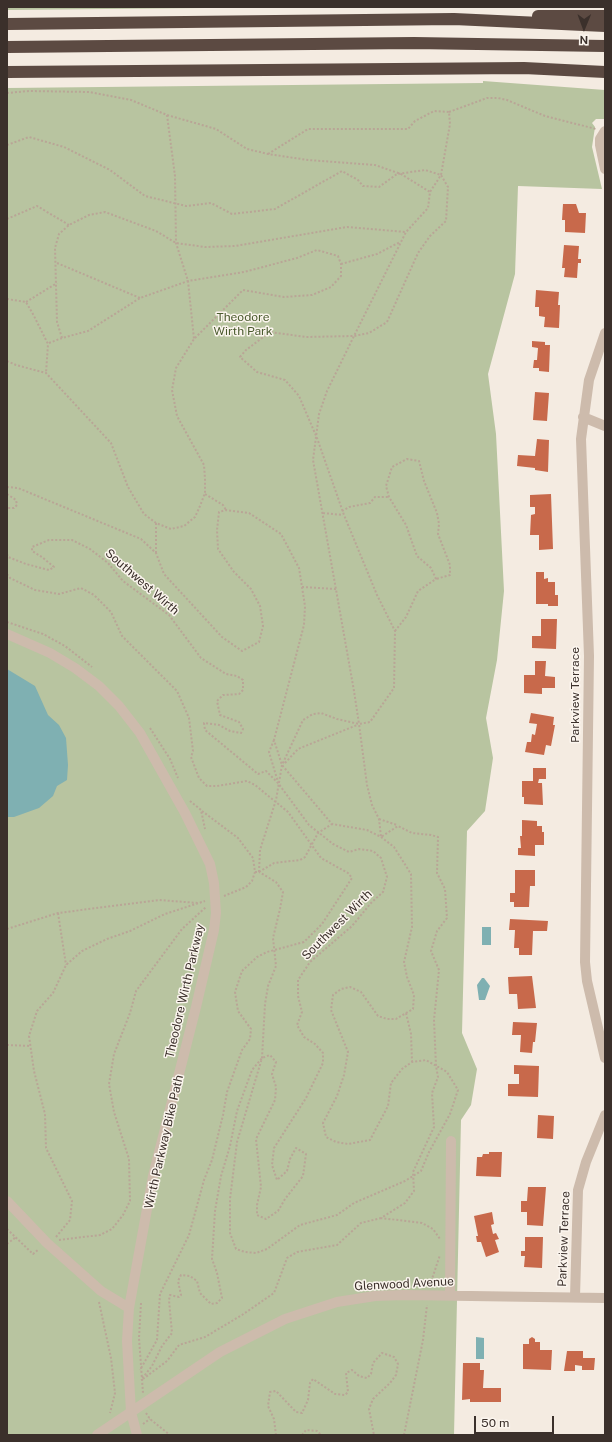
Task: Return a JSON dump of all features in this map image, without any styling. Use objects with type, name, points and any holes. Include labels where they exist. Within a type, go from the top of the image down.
[{"type":"highway","points":[[491,20],[555,15],[605,16]]},
{"type":"highway","points":[[7,24],[491,20],[605,26]]},
{"type":"highway","points":[[7,47],[414,43],[605,46]]},
{"type":"highway","points":[[7,72],[524,68],[605,72]]},
{"type":"street","points":[[604,131],[600,145],[605,169]]},
{"type":"street","name":"Parkview Terrace","points":[[605,333],[589,380],[583,417],[581,466],[589,656],[585,962],[587,981],[605,1058]]},
{"type":"street","points":[[583,417],[605,426]]},
{"type":"street","name":"Theodore Wirth Parkway","points":[[7,634],[50,654],[75,668],[99,686],[119,706],[140,733],[185,813],[210,864],[222,899],[153,1176],[129,1308],[127,1341],[131,1412],[137,1435]]},
{"type":"street","name":"Parkview Terrace","points":[[576,1298],[578,1190],[586,1162],[605,1115]]},
{"type":"street","points":[[450,1295],[451,1141]]},
{"type":"street","points":[[7,1201],[58,1252],[101,1291],[129,1308]]},
{"type":"street","name":"Glenwood Avenue","points":[[97,1435],[220,1352],[261,1329],[317,1307],[354,1299],[404,1295],[605,1298]]},
{"type":"path","points":[[7,93],[29,91],[89,92],[131,100],[167,115],[216,129],[247,149],[308,160],[375,165],[401,174],[430,192]]},
{"type":"path","points":[[268,154],[308,129],[408,129],[415,121],[434,110],[448,112],[487,98],[507,100],[545,116],[604,131]]},
{"type":"path","points":[[381,837],[379,819],[372,805],[367,785],[359,724],[314,460],[319,414],[327,391],[406,232],[428,208],[430,192],[441,176],[450,124],[448,112]]},
{"type":"path","points":[[167,115],[175,176],[176,243],[188,281],[194,339]]},
{"type":"path","points":[[7,144],[29,137],[64,147],[110,170],[145,196],[175,202],[186,206],[211,203],[232,214],[275,209],[342,171],[358,180],[363,186],[379,187],[397,174],[425,170],[441,176],[448,187],[446,221],[430,236],[418,253],[387,322],[368,333],[354,336],[306,337],[270,332],[246,350],[240,357],[257,372],[285,380],[299,396],[317,438],[342,511],[377,594],[395,631],[394,688],[370,722],[359,724],[298,749],[282,766]]},
{"type":"path","points":[[7,219],[38,206],[69,225]]},
{"type":"path","points":[[62,338],[57,322],[57,263],[55,248],[59,234],[69,225],[89,215],[105,212],[156,231],[176,243],[205,247],[235,246],[347,227],[406,232]]},
{"type":"path","points":[[341,264],[377,254],[401,242]]},
{"type":"path","points":[[7,360],[16,365],[46,373],[112,443],[128,487],[144,514],[156,523],[171,529],[184,526],[195,517],[204,493],[204,465],[177,416],[172,390],[176,368],[194,339],[243,290],[284,297],[312,295],[331,287],[341,276],[341,264],[338,256],[317,250],[297,258],[244,272],[188,281],[140,298],[88,331],[62,338],[48,344]]},
{"type":"path","points":[[57,263],[140,298]]},
{"type":"path","points":[[7,299],[26,302],[57,283]]},
{"type":"path","points":[[26,302],[48,344],[46,373]]},
{"type":"path","points":[[395,631],[402,622],[418,591],[436,579],[450,575],[450,565],[438,534],[439,524],[437,513],[424,481],[419,461],[407,459],[392,467],[386,486],[389,497],[406,525],[417,556],[431,568],[436,579]]},
{"type":"path","points":[[7,487],[18,488],[141,539],[156,553]]},
{"type":"path","points":[[204,493],[223,506],[226,510]]},
{"type":"path","points":[[7,494],[16,500],[17,505],[14,508],[7,508]]},
{"type":"path","points":[[342,511],[354,506],[370,503],[375,497],[389,497]]},
{"type":"path","points":[[156,523],[156,553],[164,574],[222,637],[242,651],[259,642],[263,626],[260,606],[251,589],[234,572],[218,549],[217,530],[219,512],[226,510],[249,513],[281,534],[300,568],[305,606],[304,625],[274,740],[269,752],[278,783]]},
{"type":"path","points":[[322,513],[344,515]]},
{"type":"path","name":"Southwest Wirth","points":[[7,554],[8,557],[26,564],[49,570],[54,567],[48,561],[32,552],[32,547],[49,540],[72,540],[90,550],[108,564],[124,581],[169,615],[201,658],[226,674],[237,676],[243,680],[243,690],[239,694],[223,695],[217,702],[220,715],[240,722],[243,729],[241,733],[230,731],[219,725],[204,723],[205,730],[258,774],[266,771],[278,783],[309,825],[333,844],[349,852],[359,849],[373,851],[381,858],[387,877],[383,892],[371,903],[352,926],[310,962],[298,980],[298,996],[302,1012],[297,1025],[304,1037],[315,1044],[323,1054],[323,1063],[306,1098],[274,1148],[272,1165],[277,1180],[287,1171],[290,1159],[296,1148],[306,1154],[303,1176],[284,1198],[278,1211],[266,1219],[257,1215],[257,1205],[261,1187],[256,1138],[275,1100],[276,1087],[272,1074],[276,1062],[270,1055],[262,1058]]},
{"type":"path","points":[[302,587],[336,589]]},
{"type":"path","points":[[7,622],[42,634],[65,646],[96,670]]},
{"type":"path","points":[[259,872],[260,850],[274,808],[282,766],[303,720],[314,714],[321,713],[359,724]]},
{"type":"path","points":[[147,725],[170,759],[179,780]]},
{"type":"path","points":[[255,872],[259,872],[276,882],[282,892],[280,909],[273,938],[276,966],[268,986],[265,1004],[262,1058],[237,1142],[230,1206],[230,1233],[236,1249],[244,1252],[256,1253],[267,1249],[300,1225],[337,1215],[354,1203],[373,1196],[414,1176],[421,1171],[429,1152],[450,1114],[458,1090],[447,1072],[426,1060],[412,1062],[402,1069],[391,1083],[388,1106],[370,1140],[348,1144],[336,1142],[326,1137],[323,1124],[337,1096],[344,1075],[348,1052],[331,1010],[333,995],[341,989],[350,987],[362,992],[378,1016],[396,1020],[413,1009],[414,995],[407,977],[404,962],[412,927],[411,874],[394,847],[381,837],[367,830],[332,824],[282,766],[274,740]]},
{"type":"path","points":[[186,795],[201,810],[238,838],[253,858],[255,872],[252,881],[246,887],[222,899],[182,929],[136,991],[130,1013],[114,1054],[109,1084],[114,1112],[129,1159],[130,1201],[123,1215],[112,1229],[100,1235],[85,1238],[71,1237],[52,1242],[70,1220],[72,1201],[46,1148],[45,1114],[34,1071],[29,1036],[37,1011],[53,993],[66,966],[82,952],[106,939],[130,931],[165,914],[200,903],[222,899]]},
{"type":"path","points":[[201,810],[206,832]]},
{"type":"path","points":[[379,819],[412,833],[431,835],[438,838],[437,873],[445,889],[447,918],[437,931],[431,951],[439,970],[434,1020],[436,1066],[438,1076],[432,1093],[434,1127],[414,1176]]},
{"type":"path","points":[[259,872],[274,863],[300,860],[305,857],[318,833],[332,824]]},
{"type":"path","points":[[381,837],[398,826]]},
{"type":"path","points":[[222,899],[225,891]]},
{"type":"path","points":[[7,929],[58,913],[159,900],[200,903]]},
{"type":"path","points":[[58,913],[66,966]]},
{"type":"path","points":[[406,1013],[411,1034],[412,1062]]},
{"type":"path","points":[[7,1045],[30,1046]]},
{"type":"path","points":[[141,1380],[152,1366],[162,1346],[172,1333],[169,1300],[170,1295],[179,1297],[181,1295],[178,1281],[181,1275],[190,1276],[197,1281],[200,1293],[210,1304],[217,1303],[222,1298],[218,1273],[212,1259],[215,1211],[221,1176],[230,1146],[237,1111],[252,1070],[262,1058]]},
{"type":"path","points":[[141,1380],[157,1370],[167,1361],[179,1345],[205,1337],[242,1315],[274,1293],[287,1258],[297,1252],[337,1245],[361,1223],[381,1218]]},
{"type":"path","points":[[7,1228],[33,1254],[40,1248]]},
{"type":"path","points":[[7,1244],[16,1237]]},
{"type":"path","points":[[95,1298],[98,1301],[111,1358],[115,1393],[110,1413]]},
{"type":"path","points":[[141,1380],[139,1338],[142,1300]]},
{"type":"path","points":[[276,1435],[274,1419],[268,1406],[270,1392],[276,1391],[296,1412],[302,1413],[308,1400],[310,1383],[313,1379],[335,1394],[345,1395],[348,1392],[346,1373],[352,1370],[359,1376],[367,1378],[371,1374],[373,1363],[382,1353],[394,1357],[398,1364],[396,1375],[390,1383],[373,1399],[369,1409],[374,1435]]},
{"type":"path","points":[[146,1412],[150,1419],[170,1435]]},
{"type":"path","points":[[143,1424],[150,1419]]},
{"type":"path","points":[[302,1435],[306,1430],[317,1431],[321,1435]]},
{"type":"green space","points":[[7,7],[304,7],[7,10]]},
{"type":"green space","name":"Theodore Wirth Park","points":[[483,81],[605,90],[605,119],[596,119],[592,123],[595,127],[592,147],[602,189],[518,186],[515,274],[488,374],[496,434],[504,591],[497,660],[486,718],[493,758],[485,811],[467,831],[462,1033],[477,1069],[471,1105],[461,1120],[454,1435],[7,1435],[7,88],[483,83]]},
{"type":"water","points":[[7,669],[35,686],[48,715],[59,725],[66,738],[68,765],[67,780],[57,786],[53,796],[39,808],[14,817],[7,817]]},
{"type":"water","points":[[482,927],[491,927],[491,945],[482,945]]},
{"type":"water","points":[[482,978],[484,978],[490,986],[485,1000],[479,1000],[477,985]]},
{"type":"water","points":[[476,1337],[484,1338],[484,1359],[476,1359]]},
{"type":"building","points":[[563,204],[576,204],[579,213],[586,213],[585,233],[565,232],[565,220],[562,220]]},
{"type":"building","points":[[564,245],[579,246],[578,259],[581,259],[581,263],[578,263],[577,278],[564,277],[565,268],[562,268]]},
{"type":"building","points":[[536,290],[559,292],[559,328],[544,327],[545,317],[539,316],[539,307],[535,307]]},
{"type":"building","points":[[532,341],[545,342],[545,345],[550,345],[549,372],[539,371],[539,368],[533,368],[534,360],[537,360],[538,348],[532,347]]},
{"type":"building","points":[[535,392],[549,393],[547,421],[533,420]]},
{"type":"building","points":[[537,439],[549,440],[548,472],[535,470],[535,468],[517,466],[518,455],[535,456]]},
{"type":"building","points":[[551,494],[553,549],[539,550],[539,535],[530,535],[531,515],[535,514],[535,507],[530,507],[530,495]]},
{"type":"building","points":[[536,572],[544,572],[544,579],[548,578],[548,582],[555,582],[555,595],[558,595],[558,606],[536,604]]},
{"type":"building","points":[[541,619],[557,619],[556,649],[532,648],[532,636],[541,636]]},
{"type":"building","points":[[535,661],[546,661],[545,676],[555,677],[555,688],[542,688],[542,694],[524,693],[524,675],[535,675]]},
{"type":"building","points":[[531,713],[554,717],[553,725],[555,725],[551,746],[546,745],[544,755],[525,752],[527,742],[531,742],[532,734],[535,735],[537,724],[529,723]]},
{"type":"building","points":[[533,768],[546,768],[546,779],[539,779],[538,783],[542,783],[543,805],[524,804],[524,797],[522,797],[522,781],[533,781]]},
{"type":"building","points":[[522,820],[537,821],[537,826],[542,826],[542,832],[544,832],[544,845],[535,845],[535,856],[518,855],[518,848],[521,848],[520,836],[522,836]]},
{"type":"building","points":[[515,870],[535,870],[535,886],[530,886],[529,907],[514,907],[514,902],[510,902],[510,893],[515,893]]},
{"type":"building","points":[[510,919],[548,921],[547,931],[533,931],[532,955],[519,955],[519,948],[514,948],[515,930],[509,930]]},
{"type":"building","points":[[532,976],[536,1008],[518,1009],[517,994],[509,994],[508,977]]},
{"type":"building","points":[[513,1022],[537,1023],[532,1053],[520,1052],[521,1035],[512,1035]]},
{"type":"building","points":[[514,1065],[539,1066],[538,1097],[508,1096],[508,1084],[519,1084],[519,1074],[514,1074]]},
{"type":"building","points":[[538,1115],[554,1116],[553,1139],[537,1138]]},
{"type":"building","points":[[489,1152],[502,1152],[501,1177],[476,1176],[477,1157],[482,1157],[483,1154],[489,1154]]},
{"type":"building","points":[[528,1187],[546,1187],[543,1226],[527,1225],[527,1212],[521,1212],[521,1201],[527,1201]]},
{"type":"building","points":[[492,1212],[494,1224],[491,1225],[493,1234],[496,1233],[499,1239],[495,1240],[499,1252],[486,1257],[481,1242],[477,1242],[476,1236],[478,1236],[474,1216]]},
{"type":"building","points":[[525,1237],[543,1237],[542,1268],[524,1267],[525,1256],[521,1256],[521,1251],[525,1251]]},
{"type":"building","points":[[532,1337],[535,1339],[535,1342],[540,1342],[540,1350],[552,1350],[551,1370],[523,1369],[523,1344],[529,1344],[529,1339]]},
{"type":"building","points":[[567,1351],[583,1351],[583,1358],[595,1358],[594,1370],[582,1370],[582,1366],[575,1365],[575,1371],[564,1371]]},
{"type":"building","points":[[463,1363],[480,1363],[480,1370],[484,1370],[483,1388],[501,1388],[501,1402],[470,1402],[470,1399],[462,1400]]}]
